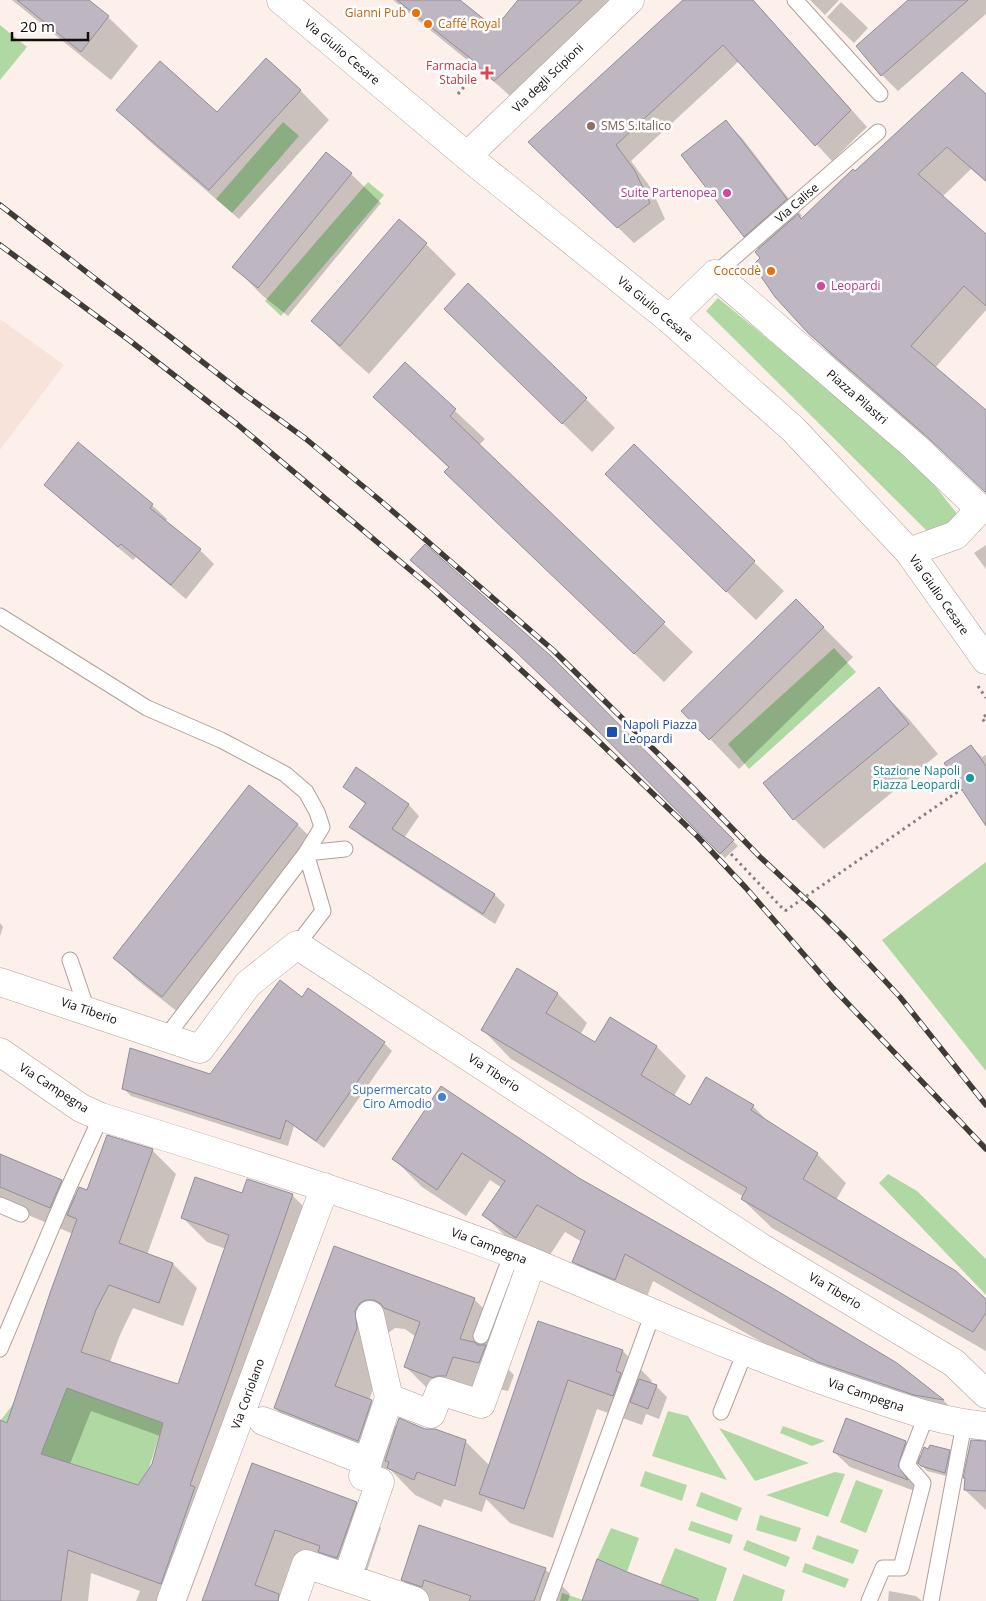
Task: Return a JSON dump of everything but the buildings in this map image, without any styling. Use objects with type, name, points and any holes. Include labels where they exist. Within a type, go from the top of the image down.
[{"type":"street","name":"Via Giulio Cesare","points":[[281,0],[467,156],[669,319],[793,429],[909,552],[980,671]]},
{"type":"street","name":"Via degli Scipioni","points":[[467,156],[630,0]]},
{"type":"street","points":[[669,319],[715,274]]},
{"type":"street","name":"Piazza Pilastri","points":[[715,274],[914,446],[980,509],[956,535],[909,552]]},
{"type":"street","name":"Via Tiberio","points":[[0,982],[200,1048],[248,984],[297,945],[762,1248],[954,1362],[986,1394]]},
{"type":"street","name":"Via Campegna","points":[[0,1052],[81,1108],[101,1117],[325,1187],[522,1258],[745,1352],[827,1382],[926,1416],[975,1425]]},
{"type":"street","name":"Via Coriolano","points":[[171,1601],[325,1187]]},
{"type":"street","points":[[389,1398],[431,1414],[440,1392],[481,1404],[522,1258]]},
{"type":"street","points":[[347,1578],[380,1482],[363,1476],[389,1398],[370,1316]]},
{"type":"street","points":[[262,1422],[368,1462]]},
{"type":"street","points":[[293,1601],[306,1564],[415,1601]]},
{"type":"lane","points":[[796,0],[880,94]]},
{"type":"lane","name":"Via Calise","points":[[715,274],[878,132]]},
{"type":"lane","points":[[0,616],[147,708],[221,740],[284,774],[306,792],[317,812],[322,827],[306,853],[166,1037]]},
{"type":"lane","points":[[306,853],[344,849]]},
{"type":"lane","points":[[297,945],[323,911],[306,853]]},
{"type":"lane","points":[[70,960],[87,1010]]},
{"type":"lane","points":[[0,1349],[68,1189],[101,1117]]},
{"type":"lane","points":[[0,1205],[21,1214]]},
{"type":"lane","points":[[481,1336],[522,1258]]},
{"type":"lane","points":[[548,1601],[653,1313]]},
{"type":"lane","points":[[721,1412],[745,1352]]},
{"type":"lane","points":[[869,1601],[883,1568],[901,1568],[923,1483],[907,1465],[926,1416]]},
{"type":"lane","points":[[931,1601],[975,1425]]},
{"type":"path","points":[[458,94],[468,82]]},
{"type":"path","points":[[980,671],[986,698]]},
{"type":"path","points":[[986,715],[982,718],[986,724]]},
{"type":"path","points":[[731,854],[785,911],[962,789]]},
{"type":"shaded area","points":[[0,319],[64,365],[0,450]]},
{"type":"green space","points":[[0,25],[27,47],[0,80]]},
{"type":"green space","points":[[283,122],[299,136],[232,213],[216,199]]},
{"type":"green space","points":[[368,182],[384,195],[281,316],[265,301]]},
{"type":"green space","points":[[718,298],[914,459],[961,519],[928,532],[706,311]]},
{"type":"green space","points":[[834,648],[856,672],[749,769],[728,744]]},
{"type":"green space","points":[[986,862],[986,1071],[882,940]]},
{"type":"green space","points":[[888,1174],[917,1191],[986,1259],[986,1295],[879,1183]]},
{"type":"green space","points":[[67,1388],[163,1423],[149,1468],[138,1485],[32,1451],[37,1435],[1,1420],[14,1403]]},
{"type":"green space","points":[[668,1411],[688,1416],[727,1480],[652,1456]]},
{"type":"green space","points":[[783,1426],[825,1441],[812,1446],[780,1433]]},
{"type":"green space","points":[[719,1428],[809,1463],[755,1481]]},
{"type":"green space","points":[[645,1471],[687,1485],[682,1501],[640,1486]]},
{"type":"green space","points":[[835,1472],[845,1474],[828,1517],[766,1495]]},
{"type":"green space","points":[[856,1480],[883,1490],[866,1533],[840,1522]]},
{"type":"green space","points":[[701,1492],[742,1508],[737,1521],[696,1506]]},
{"type":"green space","points":[[760,1515],[801,1528],[796,1542],[756,1530]]},
{"type":"green space","points":[[691,1521],[733,1535],[730,1544],[688,1530]]},
{"type":"green space","points":[[611,1528],[639,1538],[627,1572],[597,1559]]},
{"type":"green space","points":[[817,1535],[859,1550],[853,1564],[812,1549]]},
{"type":"green space","points":[[747,1540],[790,1557],[786,1567],[743,1550]]},
{"type":"green space","points":[[675,1548],[727,1568],[716,1601],[691,1601],[684,1598],[686,1594],[660,1585]]},
{"type":"green space","points":[[805,1563],[849,1579],[845,1588],[802,1572]]},
{"type":"green space","points":[[743,1574],[785,1590],[782,1601],[733,1601]]},
{"type":"green space","points":[[562,1593],[583,1600],[560,1601]]},
{"type":"railway","points":[[0,205],[244,394],[306,439],[553,650],[760,857],[846,939],[900,997],[986,1105]]},
{"type":"railway","points":[[0,245],[129,340],[238,425],[434,590],[592,735],[697,836],[746,888],[833,988],[986,1149]]},
{"type":"place","name":"Gianni Pub","points":[[416,13]]},
{"type":"place","name":"Caffé Royal","points":[[428,24]]},
{"type":"place","name":"Farmacia Stabile","points":[[487,73]]},
{"type":"place","name":"SMS S.Italico","points":[[591,126]]},
{"type":"place","name":"Suite Partenopea","points":[[727,193]]},
{"type":"place","name":"Coccodè","points":[[771,271]]},
{"type":"place","name":"Leopardi","points":[[821,286]]},
{"type":"place","name":"Napoli Piazza Leopardi","points":[[612,732]]},
{"type":"place","name":"Stazione Napoli Piazza Leopardi","points":[[970,778]]},
{"type":"place","name":"Supermercato Ciro Amodio","points":[[442,1097]]}]
